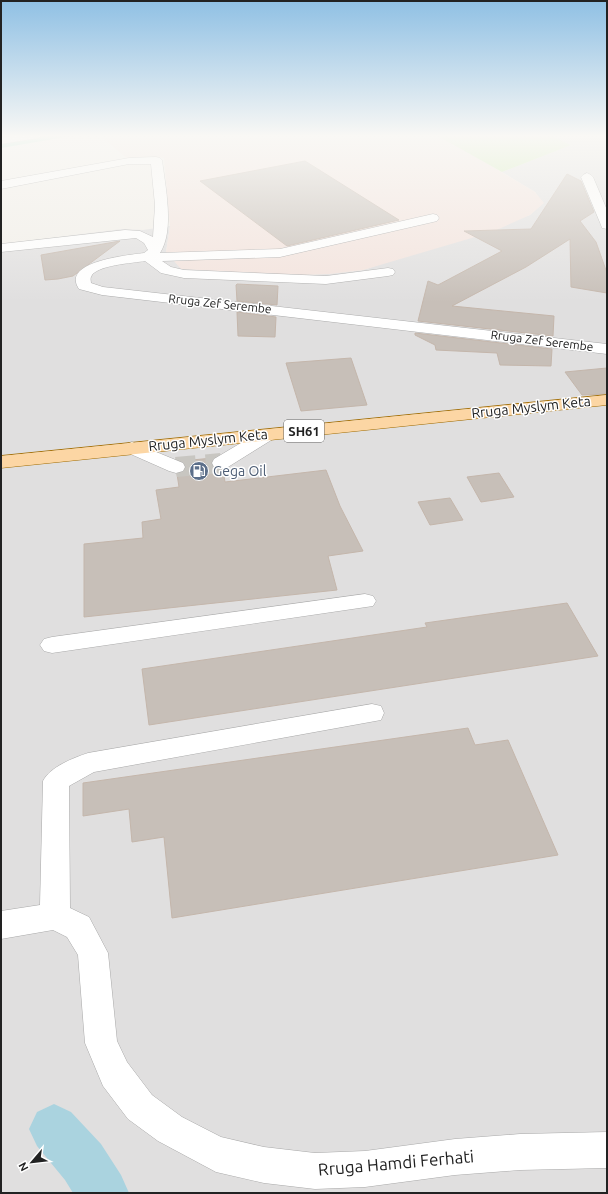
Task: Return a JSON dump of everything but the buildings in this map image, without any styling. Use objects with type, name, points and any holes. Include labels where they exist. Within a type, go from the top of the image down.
[{"type":"main road","name":"Rruga Myslym Keta","points":[[1,462],[607,400]]},
{"type":"street","points":[[151,253],[159,242],[162,219],[159,191]]},
{"type":"street","points":[[593,191],[607,225]]},
{"type":"street","points":[[151,253],[280,253],[433,218]]},
{"type":"street","points":[[1,248],[128,234],[144,236],[149,239],[151,253],[166,270],[184,274],[326,280],[388,272]]},
{"type":"street","name":"Rruga Zef Serembe","points":[[151,253],[94,267],[87,271],[83,276],[82,281],[84,286],[102,291],[607,349]]},
{"type":"street","points":[[221,463],[267,435]]},
{"type":"street","points":[[132,448],[176,467]]},
{"type":"street","points":[[52,645],[365,601]]},
{"type":"street","points":[[1,925],[55,916],[56,781],[88,763],[372,713]]},
{"type":"street","name":"Rruga Hamdi Ferhati","points":[[55,916],[78,927],[92,953],[101,1042],[115,1074],[140,1107],[170,1129],[216,1154],[264,1165],[315,1171],[365,1168],[454,1157],[520,1152],[607,1150]]},
{"type":"shaded area","points":[[167,191],[533,191],[544,203],[530,215],[492,232],[363,270],[329,274],[293,275],[181,269],[166,252],[170,226]]},
{"type":"shaded area","points":[[533,191],[607,191],[607,1193],[1,1193],[1,245],[122,229],[143,230],[170,226],[166,252],[293,275],[328,274],[363,270],[530,215],[543,203]]},
{"type":"waterway","points":[[54,1129],[83,1162],[103,1193]]},
{"type":"tunnel","points":[[176,467],[221,463]]},
{"type":"place","name":"Gega Oil","points":[[199,471]]}]
